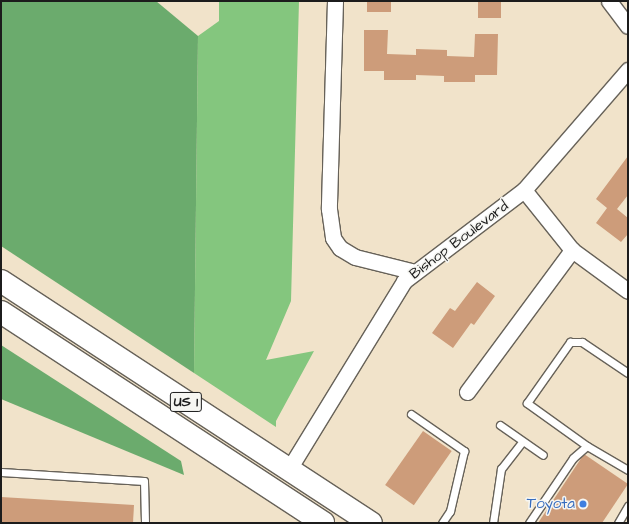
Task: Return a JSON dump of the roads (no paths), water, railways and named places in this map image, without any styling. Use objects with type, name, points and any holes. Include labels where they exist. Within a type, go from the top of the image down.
[{"type":"highway","name":"US 1","points":[[1,281],[371,523]]},
{"type":"highway","name":"US 1","points":[[1,312],[323,523]]},
{"type":"street","points":[[336,1],[329,209],[333,238],[340,248],[356,258],[415,272]]},
{"type":"street","points":[[609,1],[628,26]]},
{"type":"street","name":"Bishop Boulevard","points":[[289,469],[404,281],[524,190],[628,70]]},
{"type":"street","points":[[524,190],[572,250],[628,291]]},
{"type":"street","points":[[467,392],[572,250]]},
{"type":"lane","points":[[628,373],[582,342],[570,342],[527,403],[586,446],[628,470]]},
{"type":"lane","points":[[411,414],[464,451],[450,511],[442,523]]},
{"type":"lane","points":[[500,425],[522,442],[543,455]]},
{"type":"lane","points":[[493,523],[501,469],[522,442]]},
{"type":"lane","points":[[529,523],[573,458],[586,446]]},
{"type":"lane","points":[[1,472],[144,481],[144,523]]},
{"type":"lane","points":[[618,523],[628,506]]},
{"type":"place","name":"Toyota","points":[[583,504]]}]
